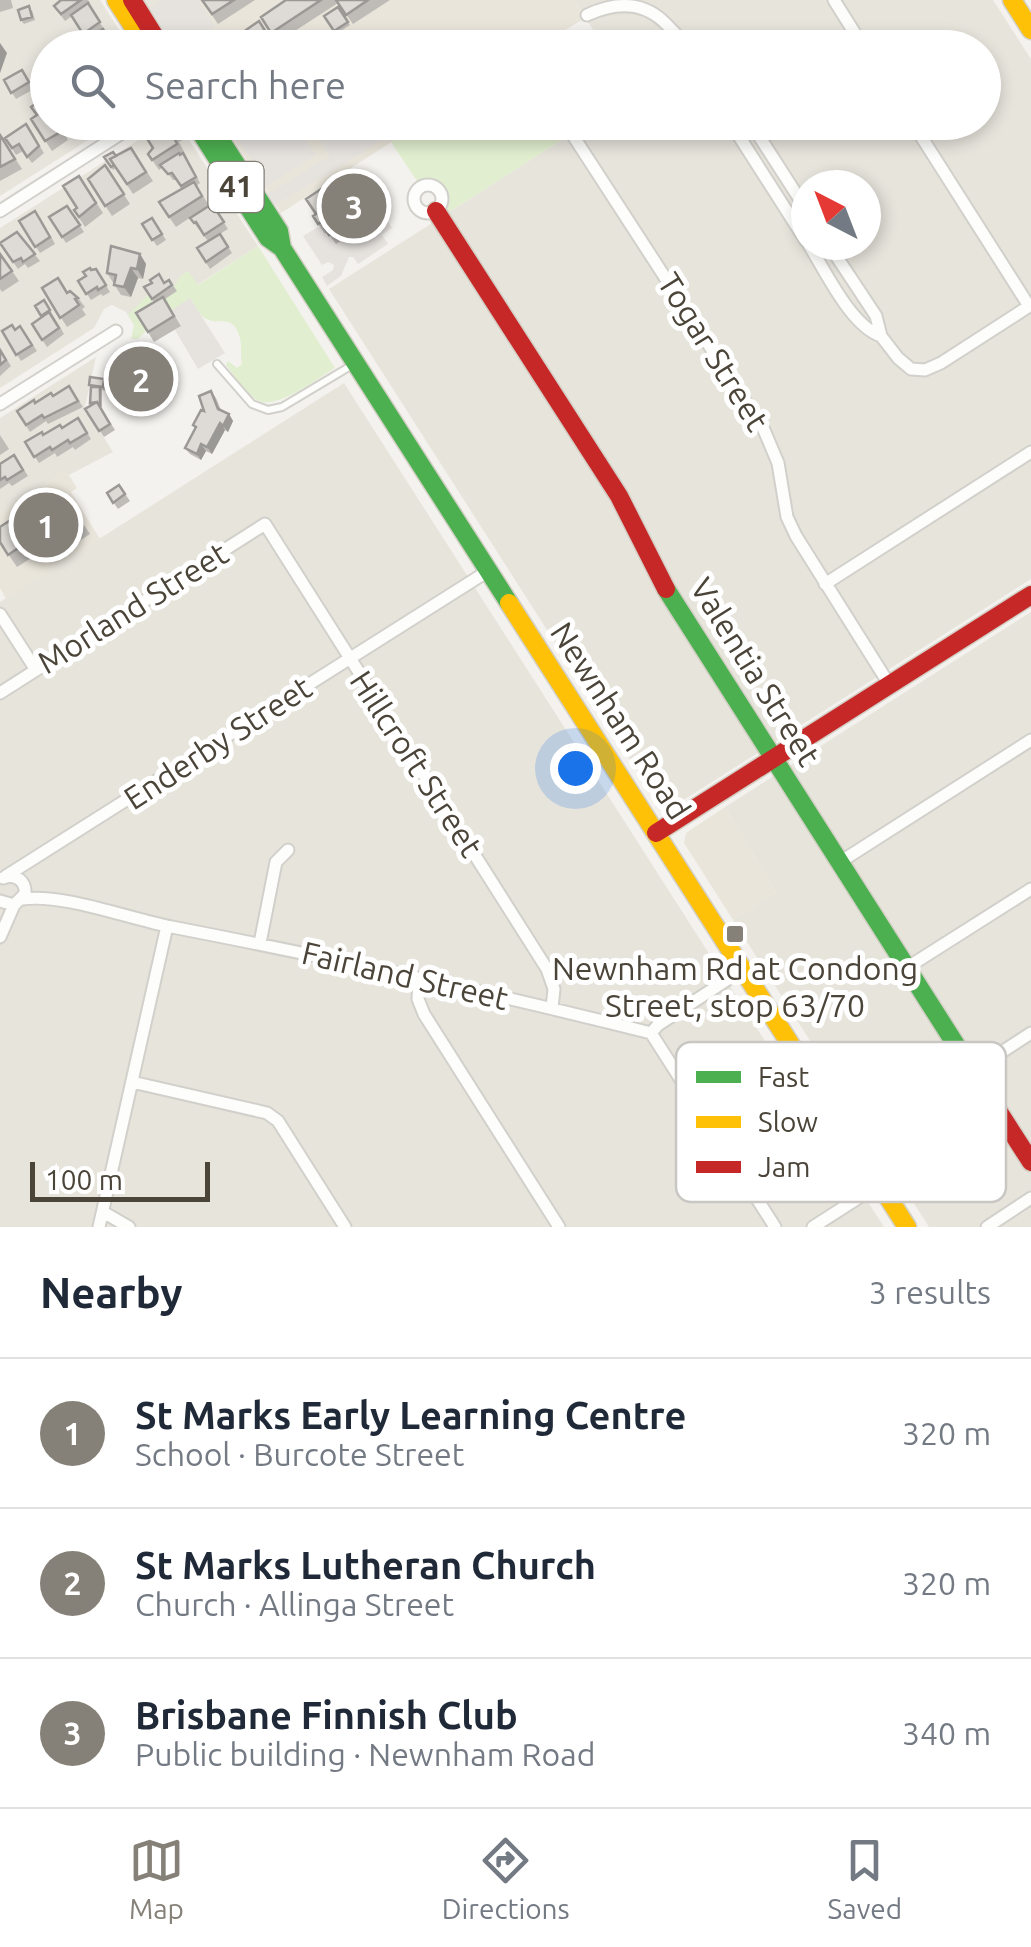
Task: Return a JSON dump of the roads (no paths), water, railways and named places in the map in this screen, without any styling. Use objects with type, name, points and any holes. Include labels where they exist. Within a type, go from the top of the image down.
[{"type":"street","points":[[116,0],[135,30]]},
{"type":"street","points":[[132,0],[151,30]]},
{"type":"street","points":[[834,0],[853,30]]},
{"type":"street","points":[[1012,0],[1031,30]]},
{"type":"street","points":[[587,15],[611,6],[644,8],[672,30]]},
{"type":"street","points":[[0,211],[110,140]]},
{"type":"street","name":"Newnham Road","points":[[205,140],[268,238],[282,248],[788,1042]]},
{"type":"street","name":"Newnham Road","points":[[221,140],[279,231],[282,248]]},
{"type":"street","name":"Togar Street","points":[[576,140],[764,430],[778,463],[787,517],[889,684]]},
{"type":"street","points":[[741,140],[791,218]]},
{"type":"street","points":[[762,140],[791,186]]},
{"type":"street","points":[[840,260],[876,316],[882,336],[911,369],[925,370],[942,363],[1030,305],[924,140]]},
{"type":"street","name":"Valentia Street","points":[[436,211],[618,496],[673,602],[956,1042]]},
{"type":"street","points":[[818,260],[853,315],[869,332],[882,336]]},
{"type":"street","points":[[0,404],[116,331]]},
{"type":"street","points":[[825,584],[1031,452]]},
{"type":"street","name":"Hillcroft Street","points":[[265,524],[547,969],[554,989],[552,1008]]},
{"type":"street","name":"Morland Street","points":[[0,693],[265,524]]},
{"type":"street","name":"Enderby Street","points":[[3,878],[488,571]]},
{"type":"street","points":[[656,834],[1031,594]]},
{"type":"street","points":[[0,614],[36,670]]},
{"type":"street","points":[[840,862],[1031,740]]},
{"type":"street","points":[[260,943],[276,862],[288,850]]},
{"type":"street","name":"Enderby Street","points":[[24,884],[49,851]]},
{"type":"street","name":"Fairland Street","points":[[3,878],[16,877],[51,898],[167,926],[260,943],[651,1033]]},
{"type":"street","points":[[0,935],[24,884]]},
{"type":"street","points":[[908,968],[1031,889]]},
{"type":"street","name":"Fairland Street","points":[[0,901],[4,904],[51,898]]},
{"type":"street","points":[[99,1227],[167,926]]},
{"type":"street","points":[[676,1072],[651,1033],[742,970]]},
{"type":"street","points":[[419,980],[418,999],[424,1014],[559,1227]]},
{"type":"street","points":[[1006,1049],[1031,1033]]},
{"type":"street","points":[[132,1082],[268,1113],[278,1121],[345,1227]]},
{"type":"street","name":"Valentia Street","points":[[1006,1122],[1031,1162]]},
{"type":"street","points":[[987,1227],[1031,1198]]},
{"type":"street","points":[[759,1202],[775,1227]]},
{"type":"street","points":[[813,1227],[852,1202]]},
{"type":"street","name":"Newnham Road","points":[[891,1202],[906,1227]]},
{"type":"street","points":[[103,1212],[128,1227]]},
{"type":"lane","points":[[217,364],[252,404],[268,410],[282,407],[355,363]]},
{"type":"place","name":"Brisbane Finnish Club","points":[[354,206]]},
{"type":"place","name":"St Marks Lutheran Church","points":[[141,379]]},
{"type":"place","name":"St Marks Early Learning Centre","points":[[46,525]]},
{"type":"place","name":"Newnham Rd at Condong Street, stop 63/70","points":[[735,934]]}]
